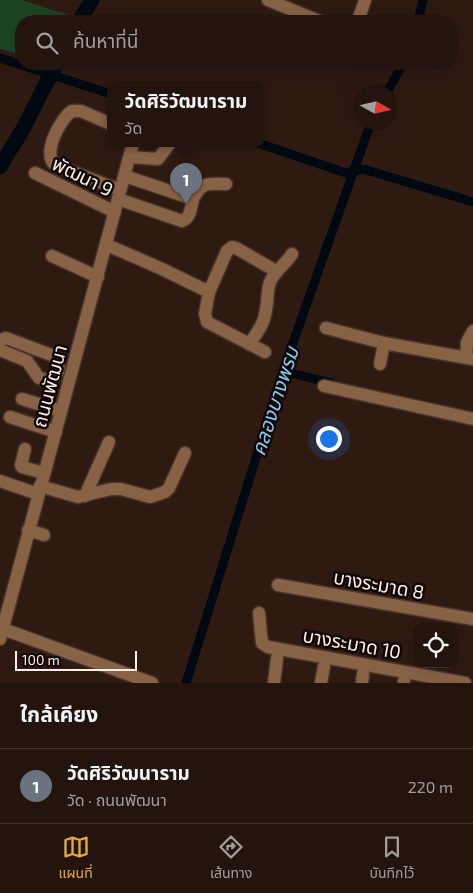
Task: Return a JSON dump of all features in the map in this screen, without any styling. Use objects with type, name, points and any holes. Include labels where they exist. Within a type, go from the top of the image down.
[{"type":"street","points":[[268,0],[304,15]]},
{"type":"street","points":[[360,15],[364,0]]},
{"type":"street","points":[[107,122],[82,111],[72,110],[61,121],[50,148],[53,163],[118,200],[182,221],[188,217],[196,191],[208,184],[226,184]]},
{"type":"street","name":"ถนนพัฒนา","points":[[1,634],[56,432],[61,411],[65,373],[98,277],[132,147]]},
{"type":"street","points":[[130,156],[158,159],[167,147]]},
{"type":"street","name":"พัฒนา 9","points":[[35,173],[118,200]]},
{"type":"street","points":[[125,176],[192,199]]},
{"type":"street","points":[[107,245],[162,268],[210,292]]},
{"type":"street","points":[[265,352],[207,322],[205,314],[210,292],[227,251],[232,248],[236,248],[276,272]]},
{"type":"street","points":[[249,344],[264,321],[270,284],[276,272],[287,262],[292,254]]},
{"type":"street","points":[[52,256],[98,277]]},
{"type":"street","points":[[326,328],[384,342],[469,358],[467,342],[473,331]]},
{"type":"street","points":[[6,338],[38,350],[58,359],[65,373],[54,378],[43,379],[36,374],[29,363],[0,341],[6,338]]},
{"type":"street","points":[[380,364],[384,342]]},
{"type":"street","points":[[29,363],[38,350]]},
{"type":"street","points":[[324,386],[473,419]]},
{"type":"street","points":[[22,399],[61,411]]},
{"type":"street","points":[[10,417],[56,432]]},
{"type":"street","points":[[85,496],[109,442]]},
{"type":"street","points":[[24,449],[22,467],[44,473]]},
{"type":"street","points":[[0,481],[73,496],[85,496],[112,489],[150,498],[165,492],[169,488],[185,453]]},
{"type":"street","points":[[28,530],[44,535]]},
{"type":"street","name":"บางระมาด 8","points":[[278,585],[473,620]]},
{"type":"street","name":"บางระมาด 10","points":[[259,613],[262,643],[268,647],[465,683]]},
{"type":"street","points":[[1,634],[152,683]]},
{"type":"street","points":[[274,683],[277,658]]},
{"type":"street","points":[[322,683],[324,666]]},
{"type":"green space","points":[[0,0],[22,0],[68,15],[15,15],[15,53],[0,49]]},
{"type":"waterway","points":[[83,15],[92,0]]},
{"type":"waterway","name":"คลองบางพรม","points":[[419,15],[423,0]]},
{"type":"waterway","points":[[0,58],[15,63]]},
{"type":"waterway","points":[[37,70],[107,93]]},
{"type":"waterway","points":[[0,167],[23,129],[53,70]]},
{"type":"waterway","name":"คลองบางพรม","points":[[391,85],[400,70]]},
{"type":"waterway","name":"คลองบางพรม","points":[[186,683],[283,371],[368,130]]},
{"type":"waterway","points":[[265,145],[346,173],[363,169],[473,202]]},
{"type":"waterway","points":[[283,371],[331,383]]},
{"type":"place","name":"วัดศิริวัฒนาราม","points":[[186,204]]}]
